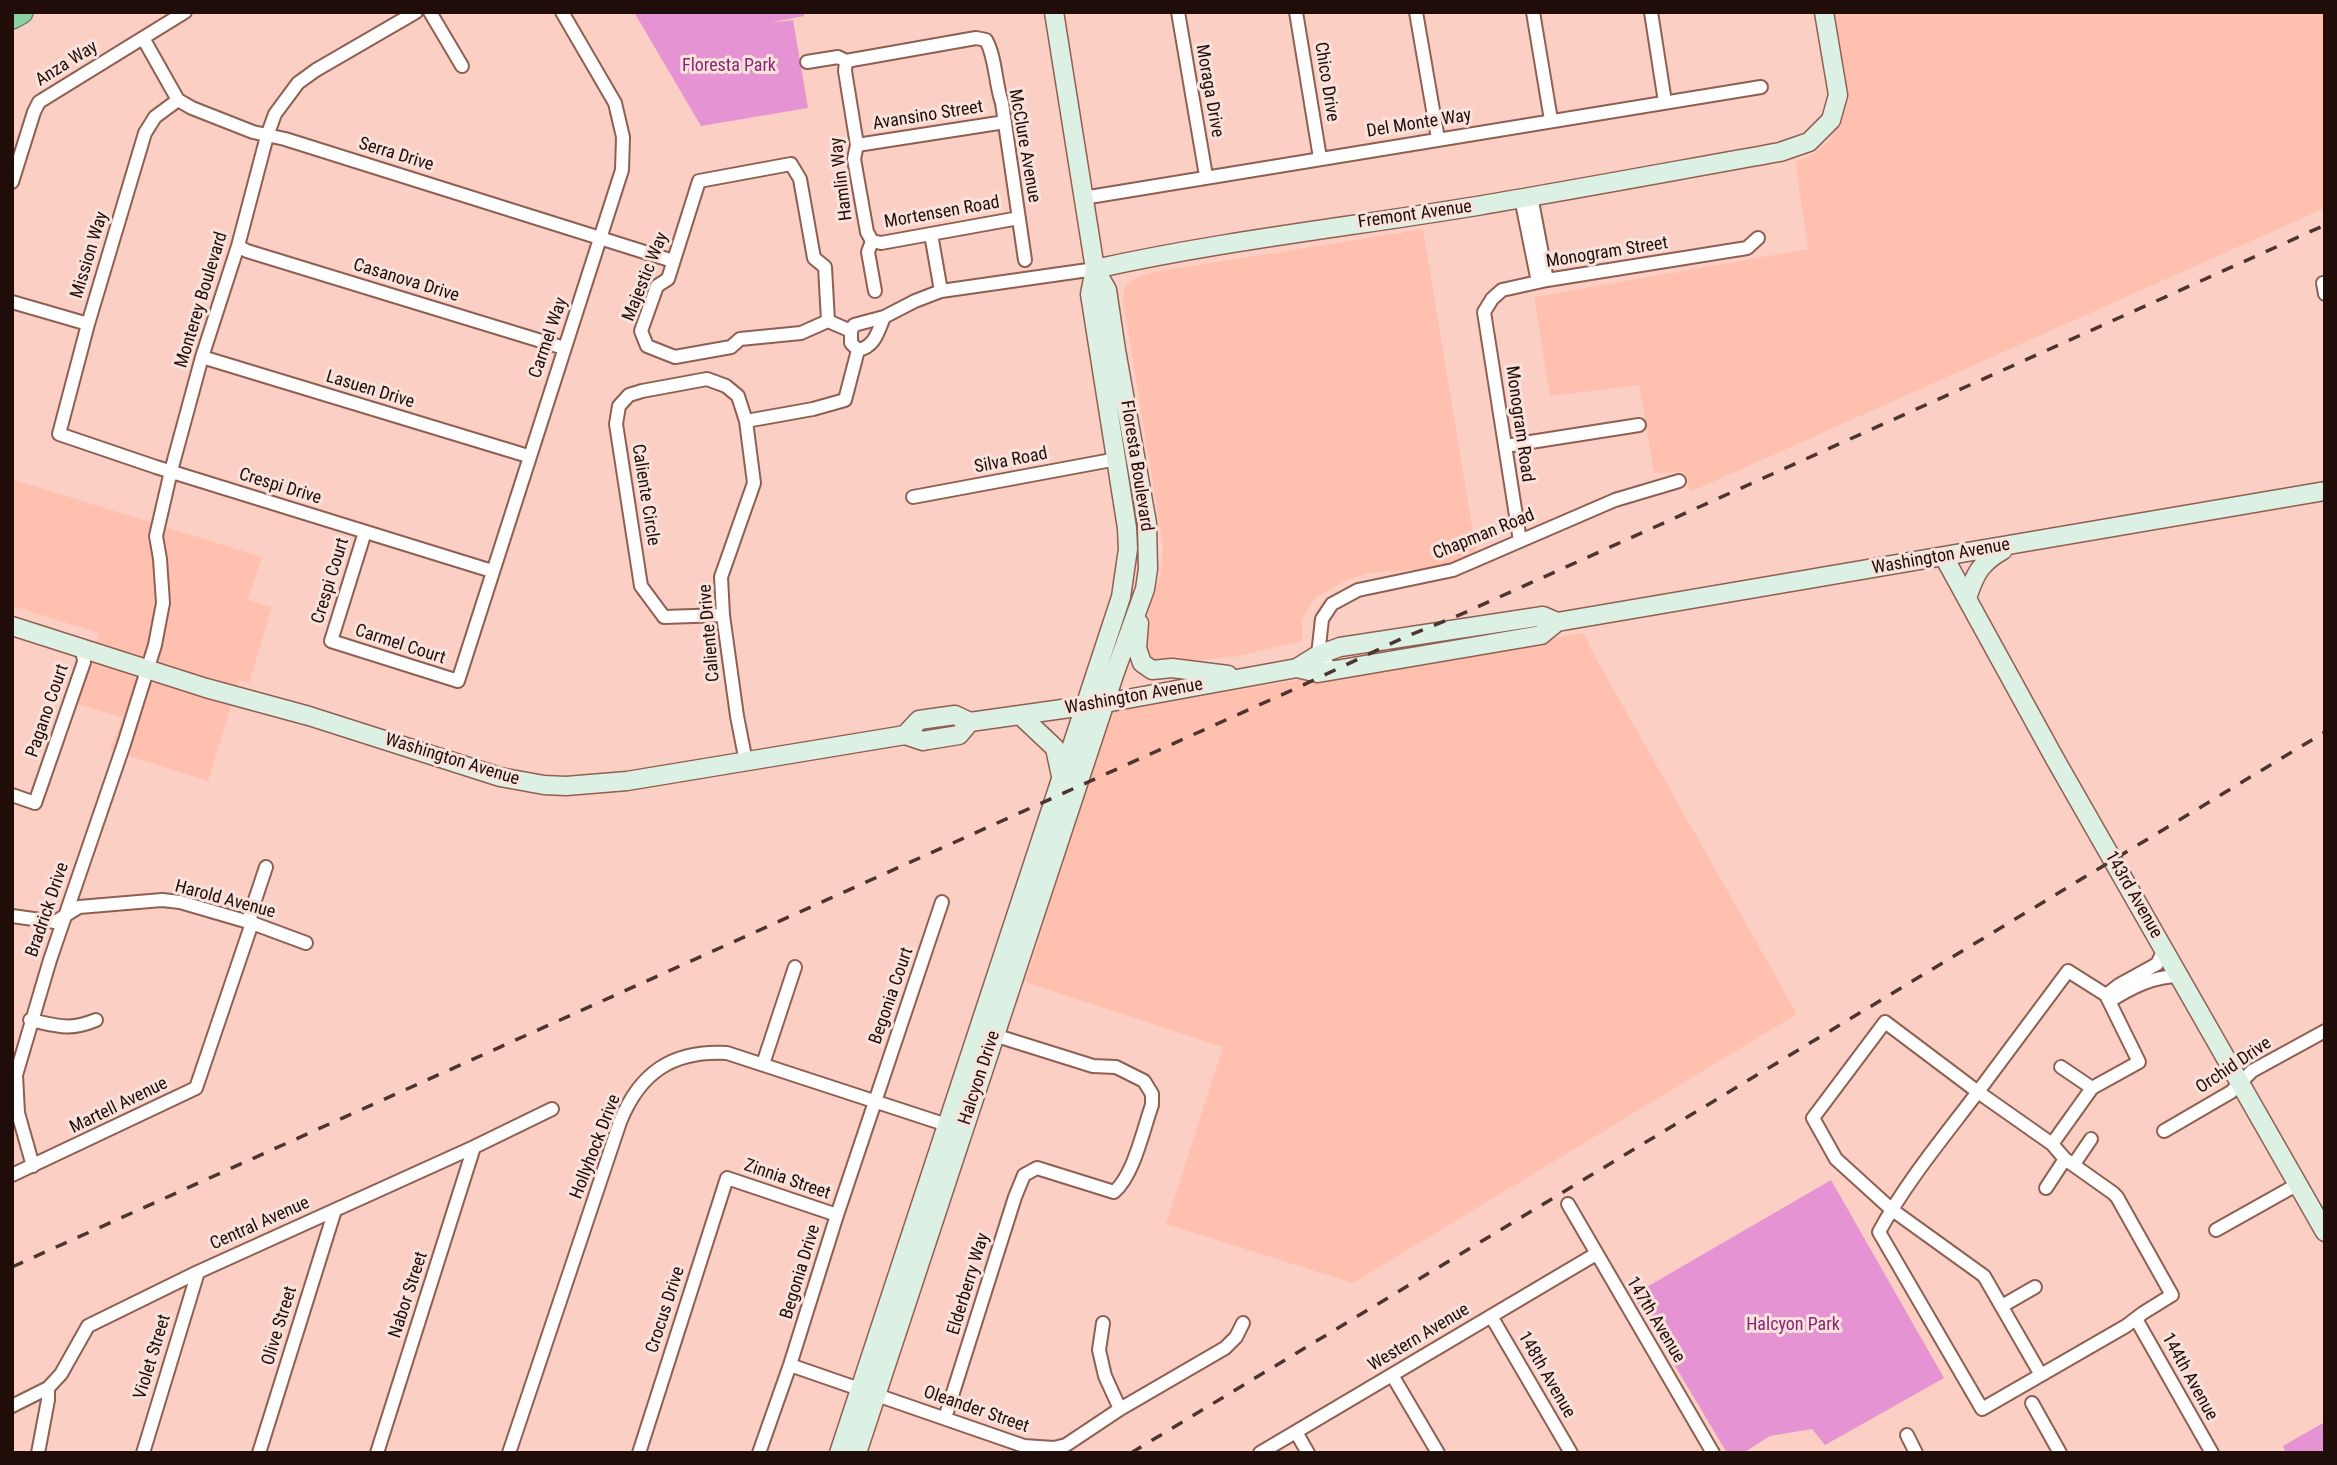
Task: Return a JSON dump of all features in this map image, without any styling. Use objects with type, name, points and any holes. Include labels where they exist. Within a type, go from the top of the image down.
[{"type":"highway","points":[[12,17],[21,12]]},
{"type":"main road","name":"Floresta Boulevard","points":[[1054,12],[1094,269],[1090,294],[1117,459],[1128,549],[1124,583],[1086,705]]},
{"type":"main road","name":"Fremont Avenue","points":[[1094,269],[1289,233],[1526,197],[1780,152],[1809,142],[1831,120],[1838,95],[1824,12]]},
{"type":"main road","name":"Floresta Boulevard","points":[[1094,269],[1107,290],[1115,350],[1147,523],[1148,569],[1145,589],[1105,703]]},
{"type":"main road","name":"Washington Avenue","points":[[1297,667],[1318,673],[1542,635],[1557,622],[2325,491]]},
{"type":"main road","points":[[1967,598],[1976,574],[1988,559],[2014,544]]},
{"type":"main road","name":"143rd Avenue","points":[[1944,557],[2055,759],[2325,1232]]},
{"type":"main road","points":[[1145,589],[1138,634],[1142,663],[1152,670],[1172,668],[1245,677]]},
{"type":"main road","name":"Washington Avenue","points":[[12,626],[500,777],[566,786],[627,781],[905,735],[919,720],[956,715],[970,722],[1105,703],[1297,667],[1318,655],[1340,648],[1543,615],[1557,622]]},
{"type":"main road","name":"Halcyon Drive","points":[[857,1453],[1105,703]]},
{"type":"main road","name":"Halcyon Drive","points":[[839,1453],[1086,705]]},
{"type":"main road","points":[[1020,715],[1055,748],[1059,757],[1061,778]]},
{"type":"street","name":"Anza Way","points":[[12,182],[15,165],[39,103],[185,12]]},
{"type":"street","name":"Monterey Boulevard","points":[[148,670],[163,603],[156,536],[202,357],[238,246],[275,114],[298,83],[416,12]]},
{"type":"street","points":[[430,12],[462,66]]},
{"type":"street","name":"Carmel Way","points":[[458,681],[528,456],[622,170],[623,137],[615,103],[562,12]]},
{"type":"street","name":"Moraga Drive","points":[[1178,12],[1206,176]]},
{"type":"street","name":"Chico Drive","points":[[1296,12],[1320,158]]},
{"type":"street","points":[[1416,12],[1438,139]]},
{"type":"street","points":[[1533,12],[1551,120]]},
{"type":"street","points":[[1650,12],[1665,102]]},
{"type":"street","points":[[143,38],[178,100]]},
{"type":"street","name":"McClure Avenue","points":[[846,61],[976,38],[986,40],[1005,122],[1025,260]]},
{"type":"street","points":[[807,62],[838,57],[846,61]]},
{"type":"street","name":"Hamlin Way","points":[[846,61],[845,71],[857,145],[854,159],[867,232],[872,241],[868,252],[874,291]]},
{"type":"street","name":"Del Monte Way","points":[[1083,198],[1761,87]]},
{"type":"street","name":"Serra Drive","points":[[178,100],[267,136],[285,139],[673,261]]},
{"type":"street","name":"Mission Way","points":[[59,434],[88,324],[145,133],[155,117],[178,100]]},
{"type":"street","name":"Avansino Street","points":[[857,145],[1005,122]]},
{"type":"street","name":"Majestic Way","points":[[791,164],[800,179],[814,258],[825,267],[828,321],[800,333],[740,339],[731,348],[675,358],[647,346],[641,331],[657,286],[668,279],[699,181],[791,164]]},
{"type":"street","points":[[1526,197],[1542,281]]},
{"type":"street","name":"Mortensen Road","points":[[872,241],[881,243],[1019,218]]},
{"type":"street","points":[[931,234],[941,291]]},
{"type":"street","name":"Monogram Street","points":[[1485,312],[1492,299],[1502,290],[1542,281],[1747,248],[1758,238]]},
{"type":"street","name":"Casanova Drive","points":[[238,246],[564,348]]},
{"type":"street","name":"Fremont Avenue","points":[[851,331],[854,325],[884,317],[941,291],[1094,269]]},
{"type":"street","points":[[12,302],[88,324]]},
{"type":"street","name":"Monogram Road","points":[[1485,312],[1520,541]]},
{"type":"street","points":[[858,350],[874,341],[884,317]]},
{"type":"street","points":[[828,321],[851,331],[851,343],[858,350]]},
{"type":"street","points":[[746,421],[813,410],[845,400],[858,350]]},
{"type":"street","name":"Lasuen Drive","points":[[202,357],[528,456]]},
{"type":"street","name":"Caliente Drive","points":[[707,379],[726,386],[738,396],[746,421],[754,483],[721,577],[723,615],[746,762]]},
{"type":"street","name":"Caliente Circle","points":[[707,379],[666,385],[629,395],[619,406],[616,424],[641,586],[664,617],[723,615]]},
{"type":"street","points":[[1505,446],[1639,425]]},
{"type":"street","name":"Crespi Drive","points":[[59,434],[492,571]]},
{"type":"street","name":"Silva Road","points":[[912,497],[1117,459]]},
{"type":"street","name":"Chapman Road","points":[[1318,655],[1322,619],[1332,604],[1358,590],[1453,570],[1615,500],[1679,481]]},
{"type":"street","name":"Crespi Court","points":[[331,641],[365,532]]},
{"type":"street","name":"Carmel Court","points":[[331,641],[458,681]]},
{"type":"street","name":"Pagano Court","points":[[12,795],[35,803],[84,662],[82,648]]},
{"type":"street","points":[[1318,655],[1333,670]]},
{"type":"street","name":"Bradrick Drive","points":[[33,1166],[18,1113],[16,1075],[30,1020],[148,670]]},
{"type":"street","name":"Martell Avenue","points":[[12,1175],[196,1088],[252,923],[250,915],[266,867]]},
{"type":"street","name":"Harold Avenue","points":[[12,916],[55,922],[79,907],[162,900],[180,902],[252,923],[306,943]]},
{"type":"street","name":"Begonia Court","points":[[875,1101],[942,902]]},
{"type":"street","points":[[2108,998],[2119,985],[2157,964],[2164,950]]},
{"type":"street","points":[[763,1064],[794,967]]},
{"type":"street","points":[[2041,1375],[1984,1276],[1891,1209],[1836,1159],[1813,1118],[1885,1022],[1978,1092],[2052,1144],[2069,1161],[2118,1197],[2172,1295],[2126,1326],[2041,1375],[1982,1409],[1879,1231],[1891,1209],[1978,1092],[2068,971],[2108,998],[2139,1062],[2092,1088],[2052,1144]]},
{"type":"street","points":[[2108,998],[2154,979],[2179,976]]},
{"type":"street","points":[[30,1020],[78,1027],[96,1020]]},
{"type":"street","name":"Orchid Drive","points":[[2164,1131],[2231,1092],[2252,1071],[2325,1031]]},
{"type":"street","name":"Elderberry Way","points":[[945,1418],[1024,1175],[1037,1168],[1114,1192],[1122,1185],[1129,1172],[1152,1105],[1152,1094],[1144,1082],[1116,1067],[1093,1066],[994,1035]]},
{"type":"street","name":"Hollyhock Drive","points":[[509,1453],[626,1105],[650,1075],[676,1059],[691,1054],[727,1053],[947,1125]]},
{"type":"street","points":[[2062,1067],[2092,1088]]},
{"type":"street","name":"Begonia Drive","points":[[759,1453],[875,1101]]},
{"type":"street","name":"Central Avenue","points":[[12,1406],[48,1388],[61,1374],[88,1326],[198,1272],[552,1109]]},
{"type":"street","points":[[2046,1188],[2091,1139]]},
{"type":"street","name":"Nabor Street","points":[[377,1453],[474,1147]]},
{"type":"street","name":"Zinnia Street","points":[[727,1178],[837,1215]]},
{"type":"street","name":"Crocus Drive","points":[[639,1453],[727,1178]]},
{"type":"street","points":[[2216,1230],[2298,1184]]},
{"type":"street","name":"147th Avenue","points":[[1568,1204],[1713,1453]]},
{"type":"street","name":"Olive Street","points":[[259,1453],[335,1210]]},
{"type":"street","name":"Western Avenue","points":[[1260,1453],[1596,1254]]},
{"type":"street","name":"Violet Street","points":[[143,1453],[198,1272]]},
{"type":"street","points":[[2002,1306],[2035,1287]]},
{"type":"street","name":"148th Avenue","points":[[1491,1316],[1571,1453]]},
{"type":"street","name":"144th Avenue","points":[[2136,1319],[2212,1453]]},
{"type":"street","points":[[1103,1323],[1099,1350],[1105,1377],[1120,1409]]},
{"type":"street","name":"Oleander Street","points":[[790,1365],[1024,1446],[1054,1448],[1066,1445],[1120,1409],[1225,1348],[1236,1337],[1243,1323]]},
{"type":"street","points":[[1392,1375],[1438,1453]]},
{"type":"street","points":[[38,1453],[48,1388]]},
{"type":"street","points":[[2032,1403],[2060,1453]]},
{"type":"street","points":[[1296,1432],[1308,1453]]},
{"type":"street","points":[[1907,1435],[1916,1453]]},
{"type":"shaded area","points":[[1835,12],[2325,12],[2325,208],[1690,492],[1684,472],[1654,473],[1639,385],[1550,396],[1534,297],[1808,249],[1795,162],[1812,155],[1829,141],[1845,107],[1847,88]]},
{"type":"shaded area","points":[[1423,229],[1477,556],[1426,569],[1369,573],[1344,581],[1314,599],[1302,620],[1302,641],[1234,657],[1168,663],[1154,661],[1148,657],[1142,637],[1162,567],[1163,545],[1123,300],[1128,283],[1155,272]]},
{"type":"shaded area","points":[[12,479],[262,557],[248,600],[272,607],[249,683],[239,680],[208,781],[110,750],[123,718],[75,703],[99,633],[12,606]]},
{"type":"shaded area","points":[[1584,633],[1797,1014],[1353,1283],[1166,1224],[1223,1047],[1025,982],[1111,711]]},
{"type":"green space","name":"Floresta Park","points":[[634,12],[803,12],[804,16],[769,23],[793,20],[808,108],[701,126]]},
{"type":"green space","name":"Halcyon Park","points":[[1831,1180],[1944,1378],[1825,1445],[1812,1429],[1770,1436],[1743,1453],[1727,1453],[1633,1295]]},
{"type":"green space","points":[[2325,1422],[2325,1453],[2286,1453],[2283,1446]]},
{"type":"railway","points":[[12,1267],[1405,637],[1455,617],[2325,225]]},
{"type":"railway","points":[[1131,1453],[2325,732]]}]
